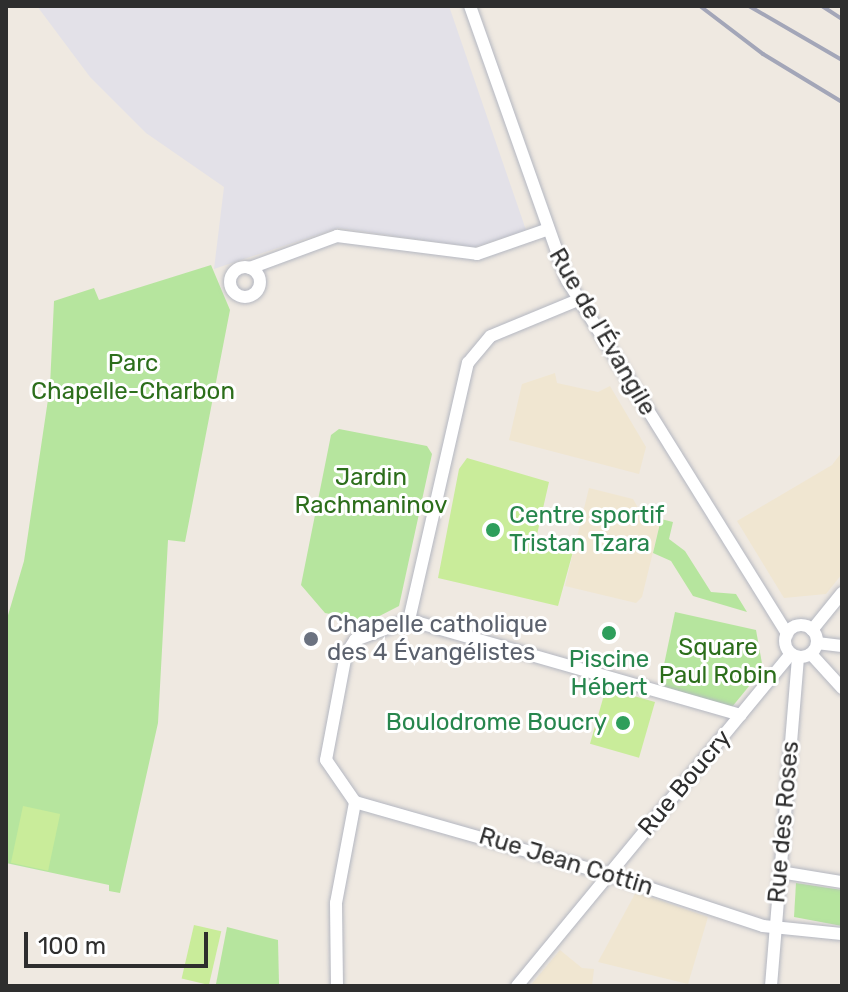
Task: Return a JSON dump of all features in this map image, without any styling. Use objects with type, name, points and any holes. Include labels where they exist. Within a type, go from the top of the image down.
[{"type":"street","name":"Rue de l'Évangile","points":[[470,6],[546,230],[578,300],[787,634]]},
{"type":"street","points":[[250,268],[337,236],[477,254],[546,230]]},
{"type":"street","points":[[409,620],[468,363],[491,336],[578,300]]},
{"type":"street","points":[[804,652],[812,630],[842,593]]},
{"type":"street","points":[[337,986],[336,903],[355,802],[326,760],[346,654],[355,640],[409,620],[741,715]]},
{"type":"street","points":[[812,630],[801,625],[787,634],[842,688]]},
{"type":"street","points":[[804,652],[842,646]]},
{"type":"street","name":"Rue Boucry","points":[[517,986],[741,715],[804,652]]},
{"type":"street","name":"Rue des Roses","points":[[771,986],[804,652]]},
{"type":"street","name":"Rue Jean Cottin","points":[[355,802],[609,875],[763,926],[842,934]]},
{"type":"street","points":[[780,872],[842,882]]},
{"type":"shaded area","points":[[37,6],[449,6],[526,230],[474,247],[338,228],[214,269],[224,187],[146,133],[90,77]]},
{"type":"shaded area","points":[[555,373],[557,383],[598,392],[610,386],[646,447],[639,474],[509,440],[522,384]]},
{"type":"shaded area","points":[[842,452],[842,574],[826,594],[784,598],[737,521],[832,465]]},
{"type":"shaded area","points":[[589,488],[633,499],[645,520],[661,519],[642,597],[636,603],[565,586]]},
{"type":"shaded area","points":[[636,892],[708,917],[688,984],[598,962]]},
{"type":"shaded area","points":[[560,950],[582,968],[594,969],[592,986],[530,986]]},
{"type":"green space","name":"Parc Chapelle-Charbon","points":[[211,265],[230,310],[185,542],[168,540],[158,723],[120,893],[109,891],[109,885],[6,863],[6,622],[24,561],[50,386],[54,301],[94,288],[99,300]]},
{"type":"green space","name":"Jardin Rachmaninov","points":[[339,429],[427,446],[432,454],[399,606],[354,629],[346,617],[325,613],[301,585],[331,435]]},
{"type":"green space","name":"Centre sportif Tristan Tzara","points":[[467,458],[549,482],[536,539],[574,548],[558,606],[438,578],[459,469]]},
{"type":"green space","points":[[661,519],[673,522],[669,539],[685,551],[711,592],[736,594],[747,612],[693,596],[671,561],[653,553]]},
{"type":"green space","name":"Square Paul Robin","points":[[675,612],[756,630],[763,669],[732,707],[665,687],[661,679]]},
{"type":"green space","name":"Boulodrome Boucry","points":[[606,688],[655,702],[639,758],[590,744]]},
{"type":"green space","points":[[23,806],[60,814],[48,871],[11,863]]},
{"type":"green space","points":[[796,883],[842,890],[842,926],[794,917]]},
{"type":"green space","points":[[194,925],[221,931],[209,985],[182,979]]},
{"type":"green space","points":[[227,927],[278,940],[279,984],[216,984]]},
{"type":"railway","points":[[700,6],[763,54],[842,102]]},
{"type":"railway","points":[[749,6],[842,60]]},
{"type":"railway","points":[[822,6],[842,19]]},
{"type":"place","name":"Centre sportif Tristan Tzara","points":[[493,530]]},
{"type":"place","name":"Piscine Hébert","points":[[609,633]]},
{"type":"place","name":"Chapelle catholique des 4 Évangélistes","points":[[311,639]]},
{"type":"place","name":"Boulodrome Boucry","points":[[623,723]]}]
